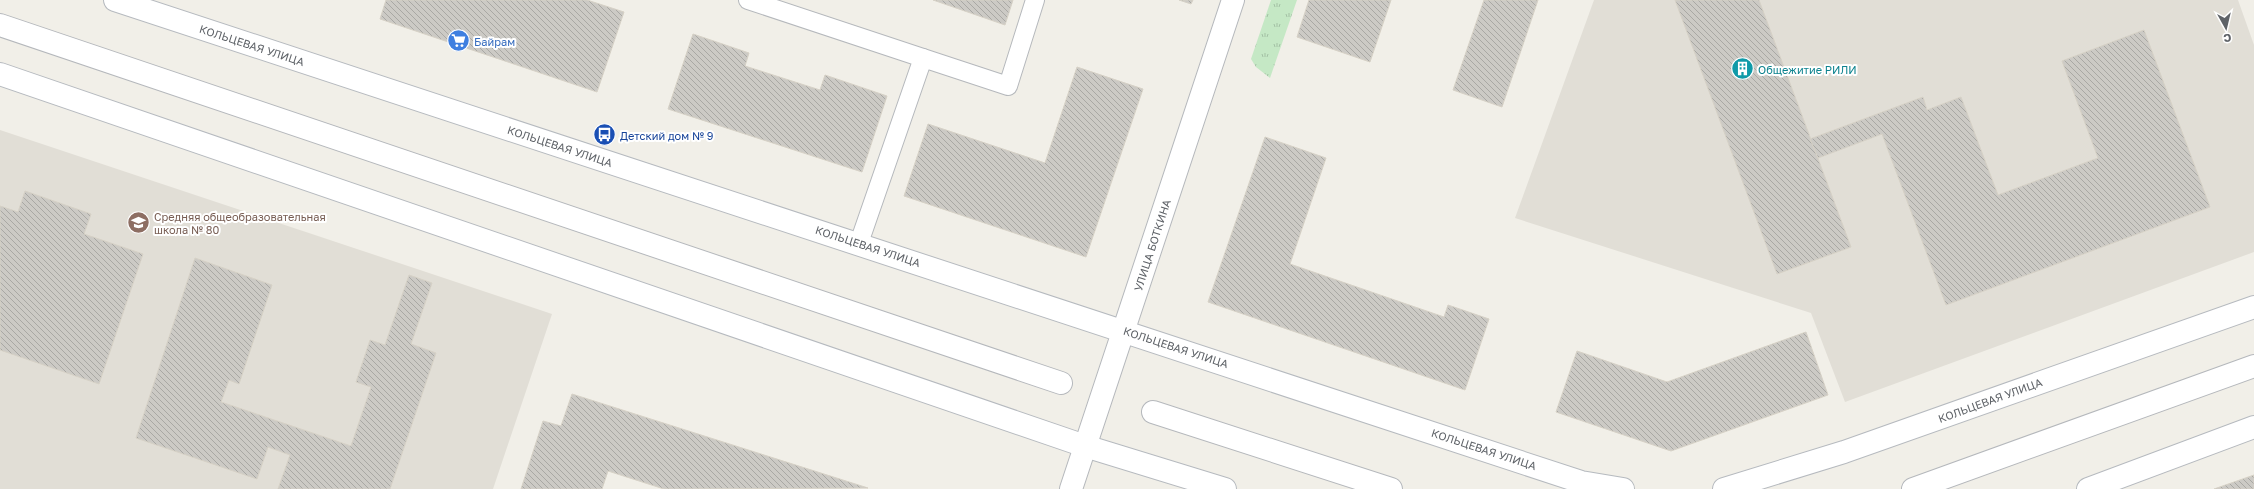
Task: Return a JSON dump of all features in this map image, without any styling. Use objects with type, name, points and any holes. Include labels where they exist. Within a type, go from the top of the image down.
[{"type":"main road","name":"КОЛЬЦЕВАЯ УЛИЦА","points":[[115,0],[1124,330],[1581,482],[1623,489]]},
{"type":"main road","name":"УЛИЦА БОТКИНА","points":[[1071,489],[1233,0]]},
{"type":"main road","points":[[0,25],[1061,383]]},
{"type":"main road","points":[[0,74],[1085,446],[1225,489]]},
{"type":"main road","name":"КОЛЬЦЕВАЯ УЛИЦА","points":[[1724,489],[1844,452],[2254,307]]},
{"type":"main road","points":[[1913,489],[2254,366]]},
{"type":"main road","points":[[1153,412],[1391,489]]},
{"type":"main road","points":[[2088,489],[2254,427]]},
{"type":"lane","points":[[748,0],[1008,86],[1035,0]]},
{"type":"lane","points":[[859,243],[923,58]]},
{"type":"shaded area","points":[[1594,0],[2238,0],[2254,45],[2254,252],[1845,402],[1811,313],[1515,218]]},
{"type":"shaded area","name":"Средняя общеобразовательная школа № 80","points":[[0,130],[552,314],[493,489],[0,489]]},
{"type":"green space","points":[[1271,0],[1297,0],[1270,78],[1256,67],[1251,59]]},
{"type":"building","points":[[386,0],[587,0],[624,12],[597,92],[380,19]]},
{"type":"building","points":[[933,0],[1013,0],[1005,25]]},
{"type":"building","points":[[1179,0],[1193,0],[1191,4]]},
{"type":"building","points":[[1309,0],[1391,0],[1370,62],[1297,37]]},
{"type":"building","points":[[1484,0],[1538,0],[1502,107],[1453,90]]},
{"type":"building","name":"Общежитие РИЛИ","points":[[1675,0],[1759,0],[1851,247],[1777,274]]},
{"type":"building","points":[[2144,30],[2210,207],[1946,305],[1882,134],[1818,158],[1810,139],[1923,97],[1927,110],[1961,97],[1998,195],[2098,158],[2062,61]]},
{"type":"building","points":[[693,34],[749,53],[745,66],[820,90],[825,75],[887,96],[862,172],[668,109]]},
{"type":"building","points":[[1077,67],[1143,89],[1086,257],[904,196],[928,124],[1045,163]]},
{"type":"building","points":[[1265,137],[1326,158],[1290,264],[1444,317],[1448,305],[1489,319],[1465,390],[1208,302]]},
{"type":"building","points":[[25,191],[91,214],[84,234],[143,254],[99,384],[0,350],[0,206],[18,212]]},
{"type":"building","points":[[195,258],[272,285],[239,384],[229,380],[221,402],[351,446],[371,387],[356,382],[370,340],[385,345],[409,275],[432,283],[411,344],[436,353],[390,489],[278,489],[290,455],[268,447],[257,479],[136,438]]},
{"type":"building","points":[[1806,332],[1828,395],[1671,451],[1556,412],[1577,351],[1667,382]]},
{"type":"building","points":[[572,394],[868,488],[664,489],[608,471],[602,489],[521,489],[543,421],[561,426]]},
{"type":"building","points":[[2254,475],[2254,489],[2214,489]]},
{"type":"place","name":"Байрам","points":[[458,41]]},
{"type":"place","name":"Общежитие РИЛИ","points":[[1743,69]]},
{"type":"place","name":"Детский дом № 9","points":[[605,135]]},
{"type":"place","name":"Средняя общеобразовательная школа № 80","points":[[138,222]]}]
